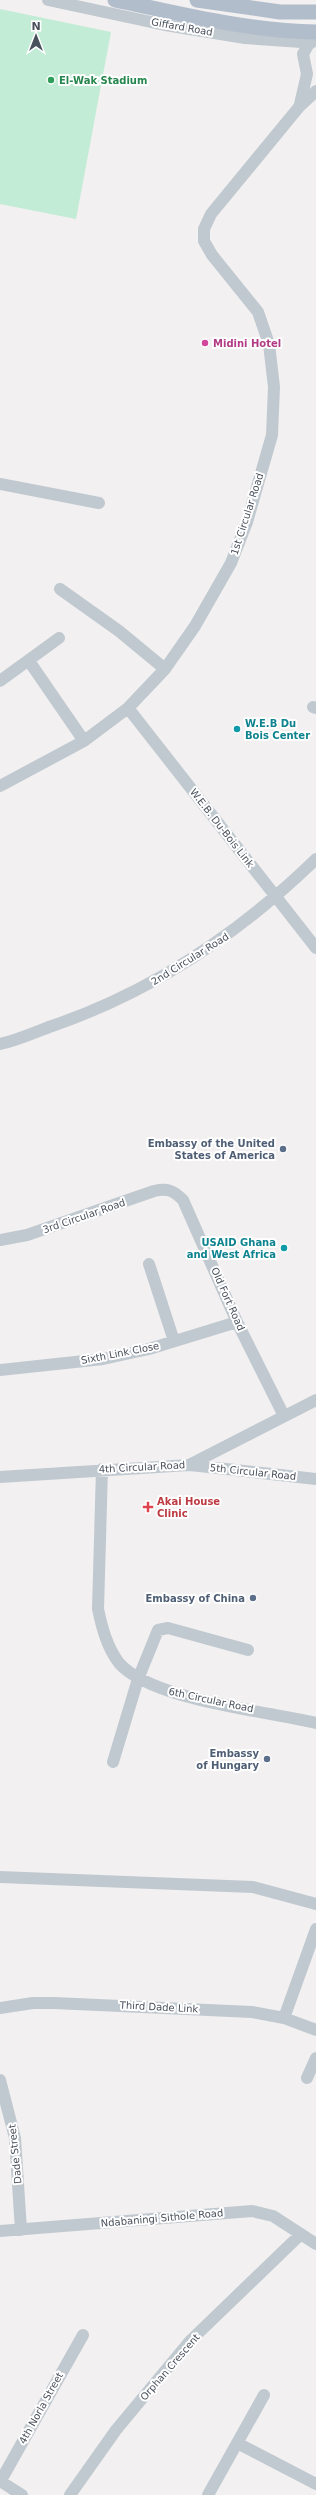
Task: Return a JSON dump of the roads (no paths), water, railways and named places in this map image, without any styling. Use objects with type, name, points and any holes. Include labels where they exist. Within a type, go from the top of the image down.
[{"type":"main road","name":"Giffard Road","points":[[115,0],[242,26],[280,32],[316,32]]},
{"type":"main road","points":[[197,0],[280,12],[316,12]]},
{"type":"street","name":"Giffard Road","points":[[48,0],[165,25],[245,38],[301,42],[316,37]]},
{"type":"street","points":[[299,107],[307,84],[307,74],[303,54],[308,45],[316,37]]},
{"type":"street","points":[[299,107],[316,91]]},
{"type":"street","name":"1st Circular Road","points":[[0,786],[84,741],[128,708],[165,669],[195,626],[231,563],[247,522],[272,435],[274,387],[269,344],[258,312],[212,255],[204,241],[204,229],[211,214],[299,107]]},
{"type":"street","points":[[0,484],[99,503]]},
{"type":"street","points":[[60,589],[119,631],[165,669]]},
{"type":"street","points":[[0,681],[59,638]]},
{"type":"street","points":[[29,661],[84,741]]},
{"type":"street","name":"W.E.B. Du-Bois Link","points":[[128,708],[276,898],[314,940]]},
{"type":"street","name":"2nd Circular Road","points":[[0,1044],[92,1013],[165,976],[228,936],[276,898],[316,859]]},
{"type":"street","name":"3rd Circular Road","points":[[0,1240],[27,1235],[167,1188]]},
{"type":"street","name":"Old Fort Road","points":[[167,1188],[183,1200],[237,1322],[284,1416]]},
{"type":"street","points":[[149,1264],[174,1341]]},
{"type":"street","name":"Sixth Link Close","points":[[0,1370],[103,1359],[174,1341],[237,1322]]},
{"type":"street","name":"4th Circular Road","points":[[0,1477],[102,1469],[189,1465],[316,1400]]},
{"type":"street","name":"5th Circular Road","points":[[189,1465],[316,1479]]},
{"type":"street","name":"6th Circular Road","points":[[102,1469],[98,1609],[108,1644],[120,1663],[138,1679],[176,1694],[316,1723]]},
{"type":"street","points":[[113,1762],[138,1679],[158,1630],[168,1628],[248,1650]]},
{"type":"street","points":[[0,1877],[253,1887],[316,1904]]},
{"type":"street","points":[[284,2018],[316,1929]]},
{"type":"street","name":"Third Dade Link","points":[[0,2008],[33,2003],[54,2003],[234,2011],[284,2018],[316,2030]]},
{"type":"street","points":[[307,2078],[316,2058]]},
{"type":"street","name":"Dade Street","points":[[1,2087],[15,2138],[21,2230]]},
{"type":"street","name":"Ndabaningi Sithole Road","points":[[0,2231],[252,2211],[272,2216],[316,2244]]},
{"type":"street","name":"Orphan Crescent","points":[[70,2495],[116,2430],[190,2341],[301,2234]]},
{"type":"street","name":"4th Norla Street","points":[[0,2481],[83,2335]]},
{"type":"street","points":[[208,2495],[264,2395]]},
{"type":"street","points":[[237,2443],[316,2484]]},
{"type":"street","points":[[0,2481],[22,2495]]},
{"type":"place","name":"El-Wak Stadium","points":[[51,80]]},
{"type":"place","name":"Midini Hotel","points":[[205,343]]},
{"type":"place","name":"W.E.B Du Bois Center","points":[[237,729]]},
{"type":"place","name":"Embassy of the United States of America","points":[[283,1149]]},
{"type":"place","name":"USAID Ghana and West Africa","points":[[284,1248]]},
{"type":"place","name":"Akai House Clinic","points":[[148,1507]]},
{"type":"place","name":"Embassy of China","points":[[253,1598]]},
{"type":"place","name":"Embassy of Hungary","points":[[267,1759]]}]
